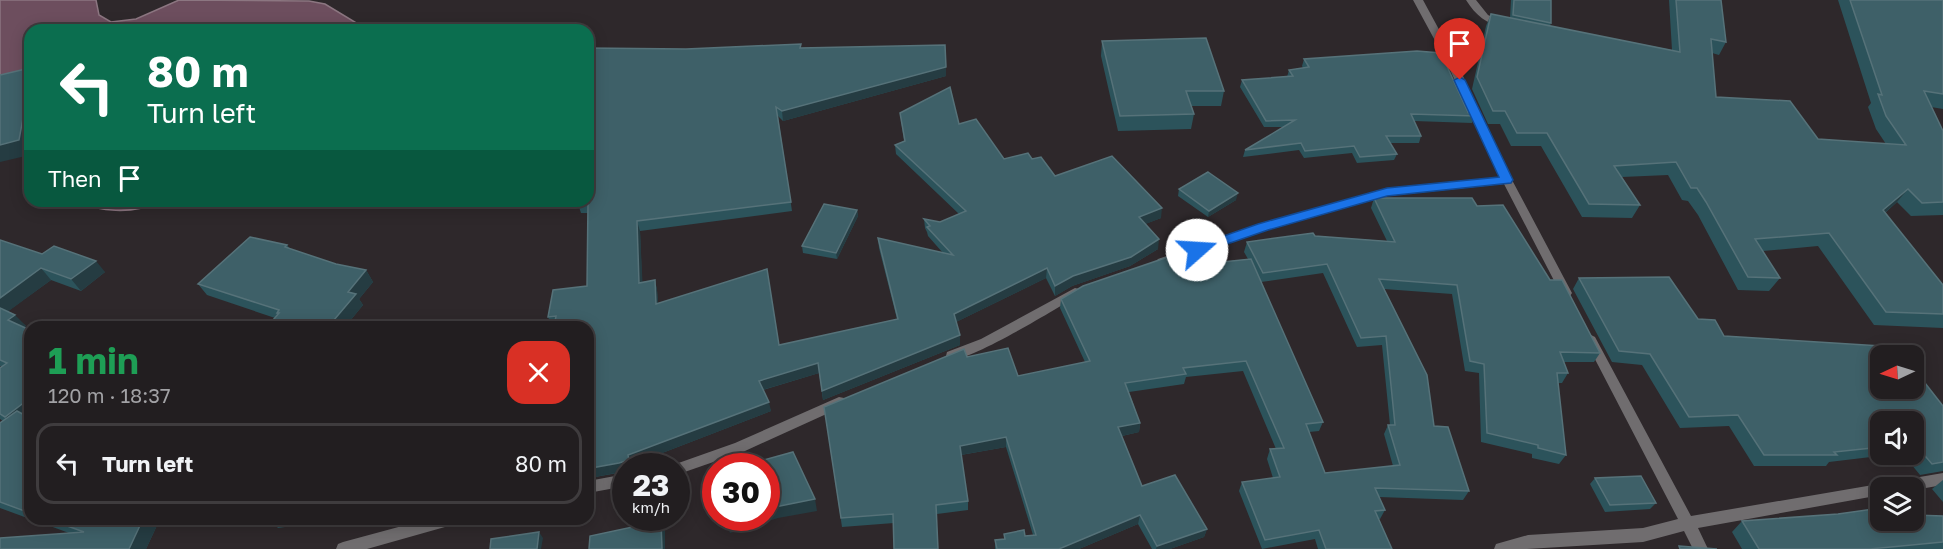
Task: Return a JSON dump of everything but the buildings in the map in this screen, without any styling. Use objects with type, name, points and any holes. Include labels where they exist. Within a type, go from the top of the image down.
[{"type":"street","points":[[1418,0],[1450,59],[1506,180],[1573,306]]},
{"type":"street","points":[[1471,0],[1478,12],[1488,20],[1512,27]]},
{"type":"street","points":[[1152,265],[1263,227],[1387,192],[1506,180]]},
{"type":"street","points":[[937,363],[986,342],[1088,288]]},
{"type":"street","points":[[1584,327],[1701,549]]},
{"type":"street","points":[[690,464],[740,447],[852,396]]},
{"type":"street","points":[[1924,482],[1943,479]]},
{"type":"street","points":[[594,487],[612,483]]},
{"type":"street","points":[[1501,549],[1528,542],[1643,535],[1689,524],[1870,491]]},
{"type":"street","points":[[343,549],[430,525]]},
{"type":"shaded area","points":[[0,0],[96,0],[99,15],[111,22],[136,19],[179,0],[309,1],[325,4],[358,24],[24,24],[24,83],[0,88]]},
{"type":"shaded area","points":[[93,207],[145,207],[127,210]]},
{"type":"route","points":[[1197,250],[1263,227],[1387,192],[1434,185],[1506,180],[1460,80]]}]
